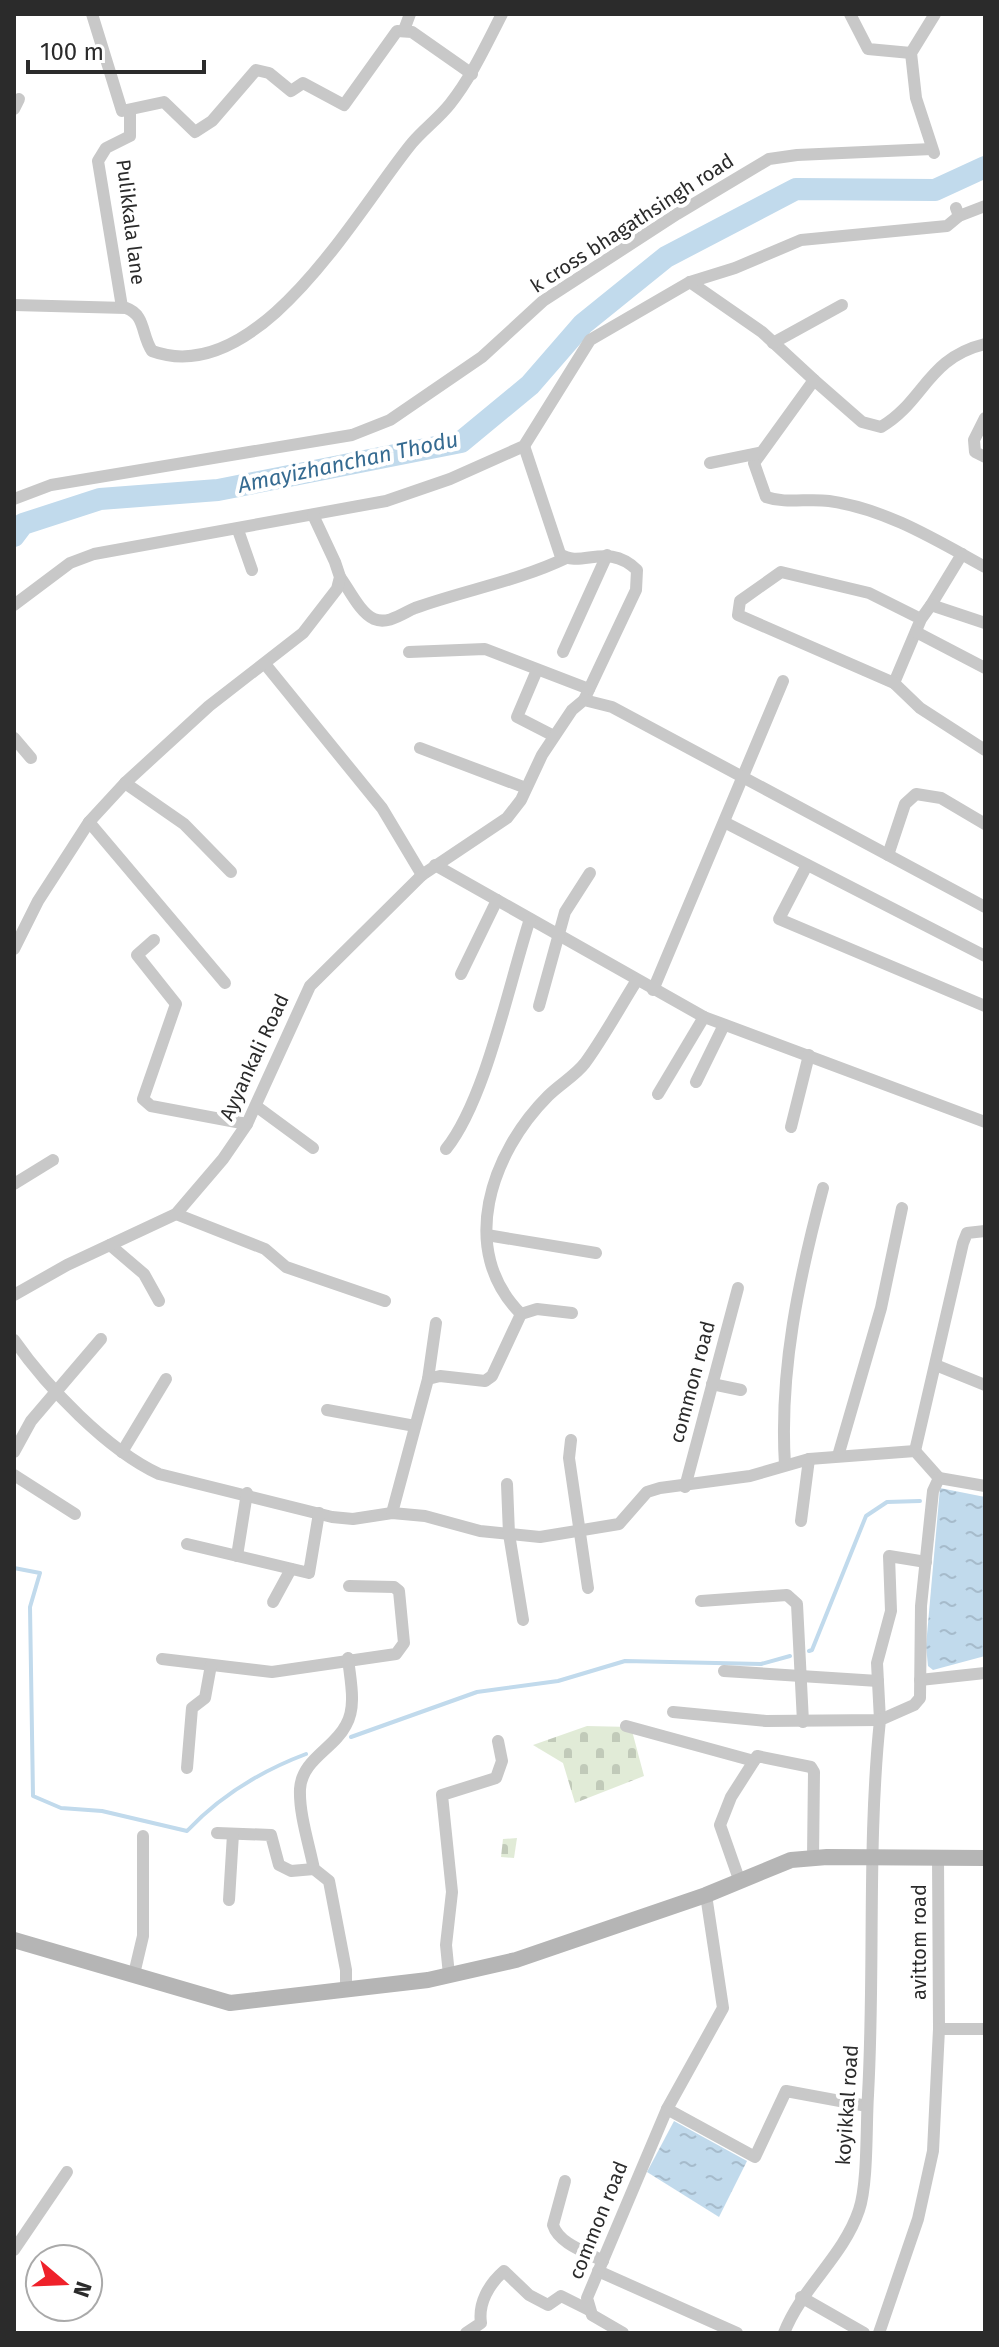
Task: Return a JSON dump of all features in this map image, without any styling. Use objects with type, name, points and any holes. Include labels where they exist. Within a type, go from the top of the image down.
[{"type":"main road","points":[[14,1940],[230,2003],[449,1975],[516,1960],[706,1895],[791,1860],[985,1858]]},
{"type":"street","points":[[92,14],[118,106],[130,112],[164,102],[190,129],[202,130],[256,70],[269,73],[291,91],[303,83],[344,105],[393,34],[404,30],[410,14]]},
{"type":"street","points":[[14,305],[122,307],[136,311],[141,318],[145,342],[152,351],[181,357],[210,353],[272,317],[350,230],[412,143],[449,106],[472,74],[502,14]]},
{"type":"street","points":[[850,14],[868,49],[911,53],[935,14]]},
{"type":"street","points":[[404,30],[472,74]]},
{"type":"street","name":"k cross bhagathsingh road","points":[[14,499],[51,485],[352,435],[390,420],[482,357],[543,301],[769,159],[797,155],[934,153],[916,98],[911,53]]},
{"type":"street","name":"Pulikkala lane","points":[[122,307],[98,161],[106,148],[130,136],[130,112]]},
{"type":"street","points":[[14,605],[70,563],[94,554],[386,501],[450,479],[524,446],[590,340],[690,282],[735,268],[801,240],[947,226],[957,212],[985,206]]},
{"type":"street","points":[[690,282],[773,343],[862,422],[881,427],[940,365],[964,349],[985,344]]},
{"type":"street","points":[[773,343],[842,305]]},
{"type":"street","points":[[814,380],[754,463],[766,497],[828,501],[872,512],[922,531],[985,567]]},
{"type":"street","points":[[985,418],[974,440],[975,452],[985,457]]},
{"type":"street","points":[[524,446],[554,546],[566,558]]},
{"type":"street","points":[[710,463],[759,453]]},
{"type":"street","points":[[313,515],[340,577],[365,613],[373,619],[389,620],[467,590],[529,576],[566,558],[607,555],[563,652]]},
{"type":"street","points":[[238,530],[252,570]]},
{"type":"street","points":[[894,683],[921,619],[962,554]]},
{"type":"street","name":"Ayyankali Road","points":[[14,1295],[176,1214],[223,1159],[247,1124],[310,986],[422,875],[507,818],[554,736],[586,695],[616,639],[636,590],[637,570],[628,561],[607,555]]},
{"type":"street","points":[[921,619],[869,593],[781,572],[740,601],[738,615],[894,683],[920,708],[985,750]]},
{"type":"street","points":[[14,949],[38,901],[89,822],[125,783],[209,706],[303,633],[337,589],[340,577]]},
{"type":"street","points":[[931,605],[985,623]]},
{"type":"street","points":[[916,632],[985,668]]},
{"type":"street","points":[[409,652],[485,649],[537,670],[985,907]]},
{"type":"street","points":[[265,664],[328,736],[382,808],[422,875]]},
{"type":"street","points":[[537,670],[517,717],[554,736]]},
{"type":"street","points":[[653,990],[726,823],[783,681]]},
{"type":"street","points":[[14,738],[31,758]]},
{"type":"street","points":[[420,748],[526,788]]},
{"type":"street","points":[[125,783],[184,824],[231,872]]},
{"type":"street","points":[[888,855],[905,804],[916,794],[941,798],[985,824]]},
{"type":"street","points":[[89,822],[225,983]]},
{"type":"street","points":[[726,823],[985,956]]},
{"type":"street","points":[[435,865],[704,1017],[985,1122]]},
{"type":"street","points":[[807,865],[779,919],[985,1006]]},
{"type":"street","points":[[539,1006],[565,912],[590,873]]},
{"type":"street","points":[[461,974],[497,900]]},
{"type":"street","points":[[446,1149],[461,1130],[475,1093],[530,919]]},
{"type":"street","points":[[154,940],[137,955],[176,1004],[143,1099],[151,1106],[247,1124]]},
{"type":"street","points":[[521,1314],[504,1297],[486,1254],[487,1201],[499,1165],[546,1097],[584,1066],[637,980]]},
{"type":"street","points":[[658,1094],[704,1017]]},
{"type":"street","points":[[696,1082],[724,1025]]},
{"type":"street","points":[[791,1127],[809,1055]]},
{"type":"street","points":[[256,1106],[313,1148]]},
{"type":"street","points":[[14,1184],[53,1160]]},
{"type":"street","points":[[785,1465],[783,1392],[809,1243],[823,1188]]},
{"type":"street","points":[[838,1456],[881,1308],[902,1208]]},
{"type":"street","points":[[176,1214],[265,1249],[286,1267],[385,1301]]},
{"type":"street","points":[[915,1451],[938,1366],[963,1243],[967,1233],[985,1231]]},
{"type":"street","points":[[487,1235],[596,1253]]},
{"type":"street","points":[[110,1245],[144,1274],[159,1301]]},
{"type":"street","name":"common road","points":[[685,1487],[738,1288]]},
{"type":"street","points":[[428,1379],[440,1376],[485,1381],[492,1376],[521,1314],[537,1309],[572,1313]]},
{"type":"street","points":[[392,1513],[428,1379],[436,1323]]},
{"type":"street","points":[[14,1452],[31,1421],[101,1339]]},
{"type":"street","points":[[14,1340],[19,1358],[122,1452],[159,1474],[353,1519],[392,1513],[425,1516],[480,1531],[540,1537],[619,1524],[647,1492],[670,1486],[685,1487],[750,1476],[809,1459],[915,1451]]},
{"type":"street","points":[[938,1366],[985,1385]]},
{"type":"street","points":[[122,1452],[166,1379]]},
{"type":"street","points":[[712,1384],[741,1390]]},
{"type":"street","points":[[327,1410],[415,1426]]},
{"type":"street","points":[[571,1440],[569,1458],[588,1588]]},
{"type":"street","points":[[915,1451],[939,1478],[985,1486]]},
{"type":"street","points":[[801,1521],[809,1459]]},
{"type":"street","points":[[14,1475],[75,1514]]},
{"type":"street","points":[[673,1712],[803,1722],[880,1720],[914,1705],[920,1698],[921,1606],[933,1491],[939,1478]]},
{"type":"street","points":[[507,1484],[509,1534],[523,1620]]},
{"type":"street","points":[[237,1556],[247,1493]]},
{"type":"street","points":[[187,1544],[309,1573],[319,1513]]},
{"type":"street","name":"koyikkal road","points":[[784,2333],[801,2297],[837,2255],[860,2208],[867,2106],[880,1720],[877,1663],[891,1611],[889,1556],[926,1562]]},
{"type":"street","points":[[273,1602],[291,1569]]},
{"type":"street","points":[[162,1659],[272,1672],[348,1658],[396,1654],[404,1643],[399,1591],[394,1587],[349,1586]]},
{"type":"street","points":[[701,1601],[787,1595],[794,1598],[797,1604],[803,1722]]},
{"type":"street","points":[[346,1989],[346,1970],[329,1881],[314,1869],[300,1789],[304,1774],[317,1755],[334,1742],[348,1724],[352,1699],[348,1658]]},
{"type":"street","points":[[187,1768],[192,1708],[205,1698],[211,1665]]},
{"type":"street","points":[[724,1671],[878,1681]]},
{"type":"street","points":[[920,1680],[985,1673]]},
{"type":"street","points":[[626,1726],[754,1761]]},
{"type":"street","points":[[449,1975],[446,1945],[452,1892],[442,1795],[496,1778],[502,1761],[498,1741]]},
{"type":"street","points":[[740,1882],[720,1825],[731,1797],[757,1756],[782,1758],[811,1767],[814,1772],[813,1858]]},
{"type":"street","points":[[217,1833],[271,1835],[279,1865],[291,1871],[314,1869]]},
{"type":"street","points":[[229,1900],[233,1834]]},
{"type":"street","points":[[134,1974],[143,1936],[143,1836]]},
{"type":"street","name":"avittom road","points":[[879,2333],[918,2219],[933,2151],[939,2029],[938,1857]]},
{"type":"street","name":"common road","points":[[623,2333],[589,2310],[587,2298],[667,2109],[723,2008],[706,1895]]},
{"type":"street","points":[[939,2029],[985,2029]]},
{"type":"street","points":[[667,2109],[755,2157],[786,2091],[867,2106]]},
{"type":"street","points":[[14,2250],[67,2172]]},
{"type":"street","points":[[565,2181],[553,2225],[555,2232],[565,2241],[600,2266],[712,2327],[737,2333]]},
{"type":"street","points":[[466,2333],[481,2323],[479,2308],[494,2279],[504,2271],[529,2295],[548,2305],[561,2296],[589,2310]]},
{"type":"street","points":[[801,2297],[864,2333]]},
{"type":"green space","points":[[587,1726],[631,1727],[644,1776],[575,1803],[563,1763],[533,1745]]},
{"type":"green space","points":[[517,1838],[514,1858],[501,1857],[503,1839]]},
{"type":"water","points":[[940,1488],[985,1497],[985,1656],[933,1670],[928,1666],[926,1646]]},
{"type":"water","points":[[674,2121],[747,2161],[719,2217],[647,2172]]},
{"type":"waterway","name":"Amayizhanchan Thodu","points":[[14,536],[23,524],[100,499],[218,490],[461,442],[530,385],[583,324],[666,257],[796,189],[935,190],[985,167]]},
{"type":"waterway","points":[[809,1651],[866,1516],[887,1502],[920,1501]]},
{"type":"waterway","points":[[14,1568],[40,1573],[30,1607],[33,1796],[61,1808],[102,1811],[187,1831],[242,1786],[306,1754]]},
{"type":"waterway","points":[[351,1737],[477,1692],[558,1681],[625,1661],[761,1664],[790,1656]]}]
